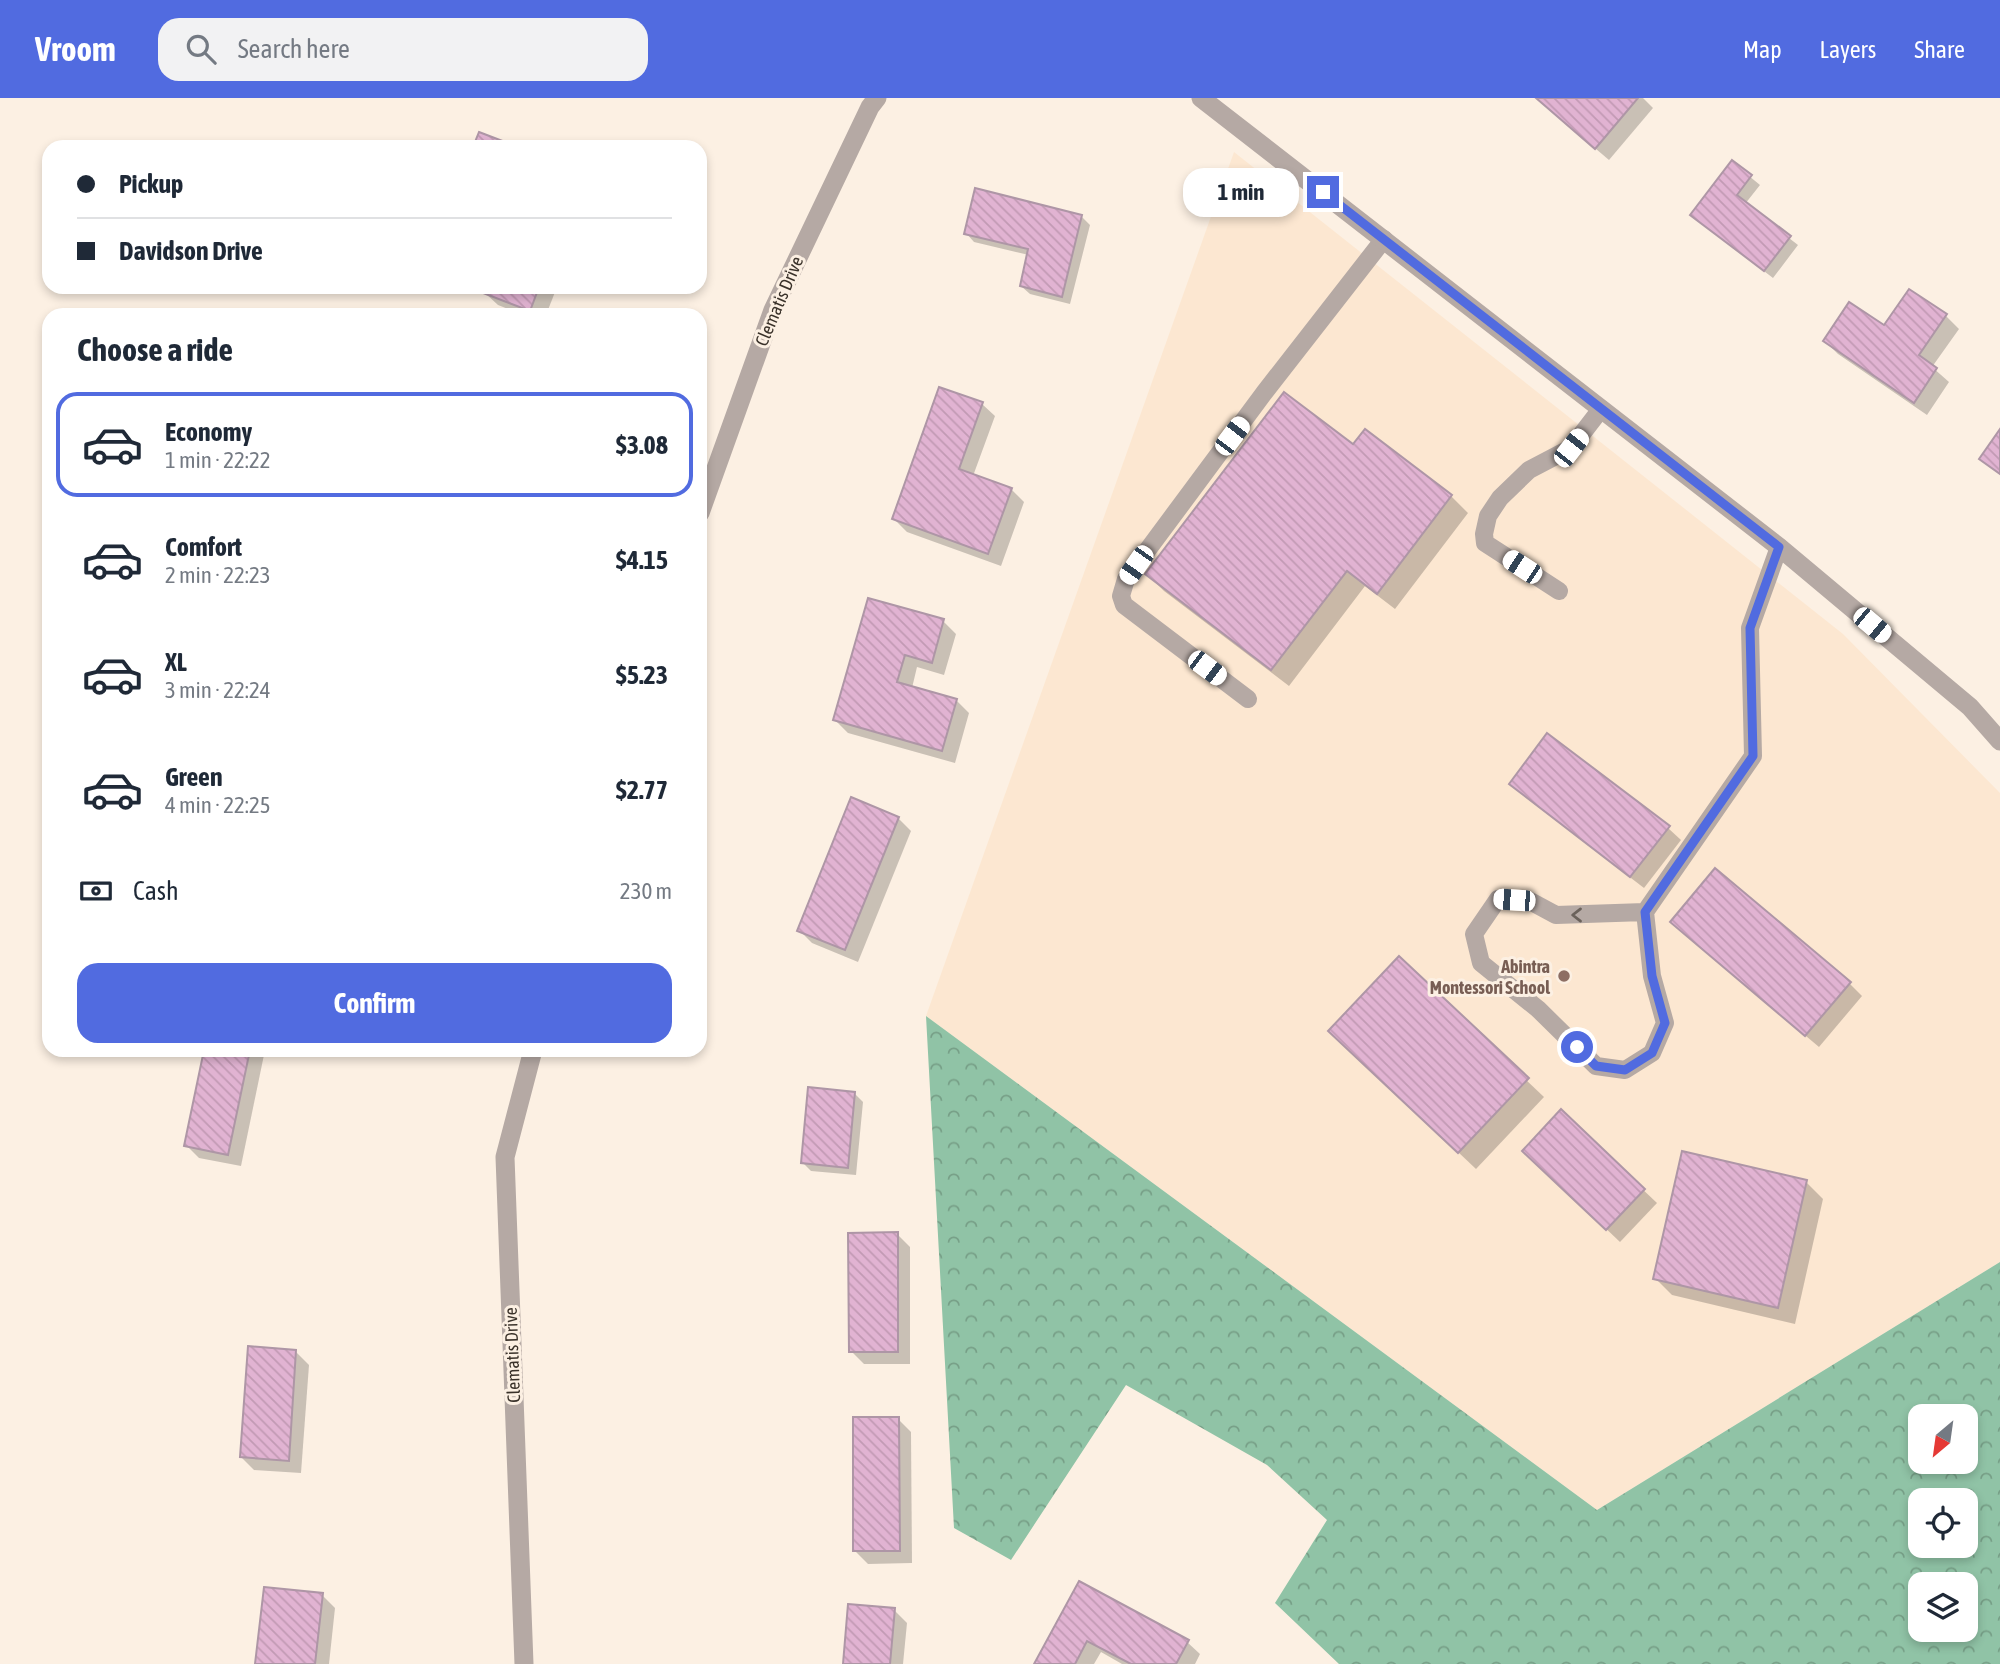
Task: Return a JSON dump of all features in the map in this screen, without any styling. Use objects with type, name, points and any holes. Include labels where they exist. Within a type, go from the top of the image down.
[{"type":"street","name":"Clematis Drive","points":[[707,494],[773,310],[870,107],[877,98]]},
{"type":"street","points":[[1201,98],[1779,547],[1970,707],[2000,741]]},
{"type":"street","name":"Clematis Drive","points":[[524,1664],[505,1157],[531,1057]]},
{"type":"lane","points":[[1248,699],[1124,605],[1121,596],[1126,579],[1264,393],[1384,239]]},
{"type":"lane","points":[[1559,591],[1485,543],[1488,516],[1500,498],[1529,470],[1571,448],[1601,409]]},
{"type":"lane","points":[[1645,912],[1556,915],[1530,901],[1498,899],[1474,934],[1481,963],[1538,1009],[1596,1066],[1625,1070],[1652,1053],[1665,1023],[1652,976],[1645,912],[1753,756],[1750,628],[1779,547]]},
{"type":"shaded area","points":[[1234,152],[1843,634],[2000,793],[2000,1262],[1597,1510],[926,1016]]},
{"type":"green space","points":[[926,1016],[1597,1510],[2000,1262],[2000,1664],[1339,1664],[1275,1603],[1327,1520],[1267,1465],[1126,1385],[1011,1560],[954,1528]]},
{"type":"building","points":[[1536,98],[1638,98],[1595,149]]},
{"type":"building","points":[[479,132],[500,140],[476,140]]},
{"type":"building","points":[[1732,160],[1752,175],[1737,195],[1791,236],[1764,271],[1690,215]]},
{"type":"building","points":[[975,188],[1082,215],[1062,297],[1020,286],[1028,249],[964,234]]},
{"type":"building","points":[[1909,289],[1947,314],[1919,355],[1937,368],[1914,403],[1823,341],[1849,302],[1884,325]]},
{"type":"building","points":[[486,294],[536,294],[531,308],[522,308]]},
{"type":"building","points":[[939,387],[983,402],[959,469],[1012,488],[988,554],[892,519]]},
{"type":"building","points":[[1284,392],[1353,444],[1365,429],[1452,495],[1377,594],[1347,571],[1271,670],[1145,574]]},
{"type":"building","points":[[2000,429],[2000,474],[1979,459]]},
{"type":"building","points":[[868,598],[944,619],[932,663],[905,655],[897,682],[957,699],[942,751],[833,720]]},
{"type":"building","points":[[1547,733],[1670,826],[1630,877],[1509,784]]},
{"type":"building","points":[[851,797],[899,817],[845,950],[797,931]]},
{"type":"building","points":[[1715,868],[1851,982],[1805,1036],[1670,922]]},
{"type":"building","points":[[1399,956],[1529,1078],[1458,1153],[1328,1031]]},
{"type":"building","points":[[203,1057],[249,1057],[228,1155],[184,1146]]},
{"type":"building","points":[[808,1087],[855,1092],[848,1168],[801,1163]]},
{"type":"building","points":[[1561,1109],[1645,1189],[1606,1230],[1522,1151]]},
{"type":"building","points":[[1682,1151],[1807,1180],[1778,1308],[1653,1279]]},
{"type":"building","points":[[898,1232],[898,1352],[849,1352],[848,1233]]},
{"type":"building","points":[[248,1346],[296,1350],[289,1461],[240,1457]]},
{"type":"building","points":[[853,1417],[899,1417],[900,1551],[853,1551]]},
{"type":"building","points":[[1079,1581],[1189,1640],[1176,1664],[1131,1664],[1087,1641],[1075,1664],[1034,1664]]},
{"type":"building","points":[[264,1587],[323,1593],[315,1664],[255,1664]]},
{"type":"building","points":[[848,1604],[895,1608],[890,1664],[843,1664]]},
{"type":"place","name":"Abintra Montessori School","points":[[1564,976]]},
{"type":"route","points":[[1323,192],[1779,547],[1750,628],[1753,756],[1645,912],[1652,976],[1665,1023],[1652,1053],[1625,1070],[1596,1066],[1577,1047]]}]
